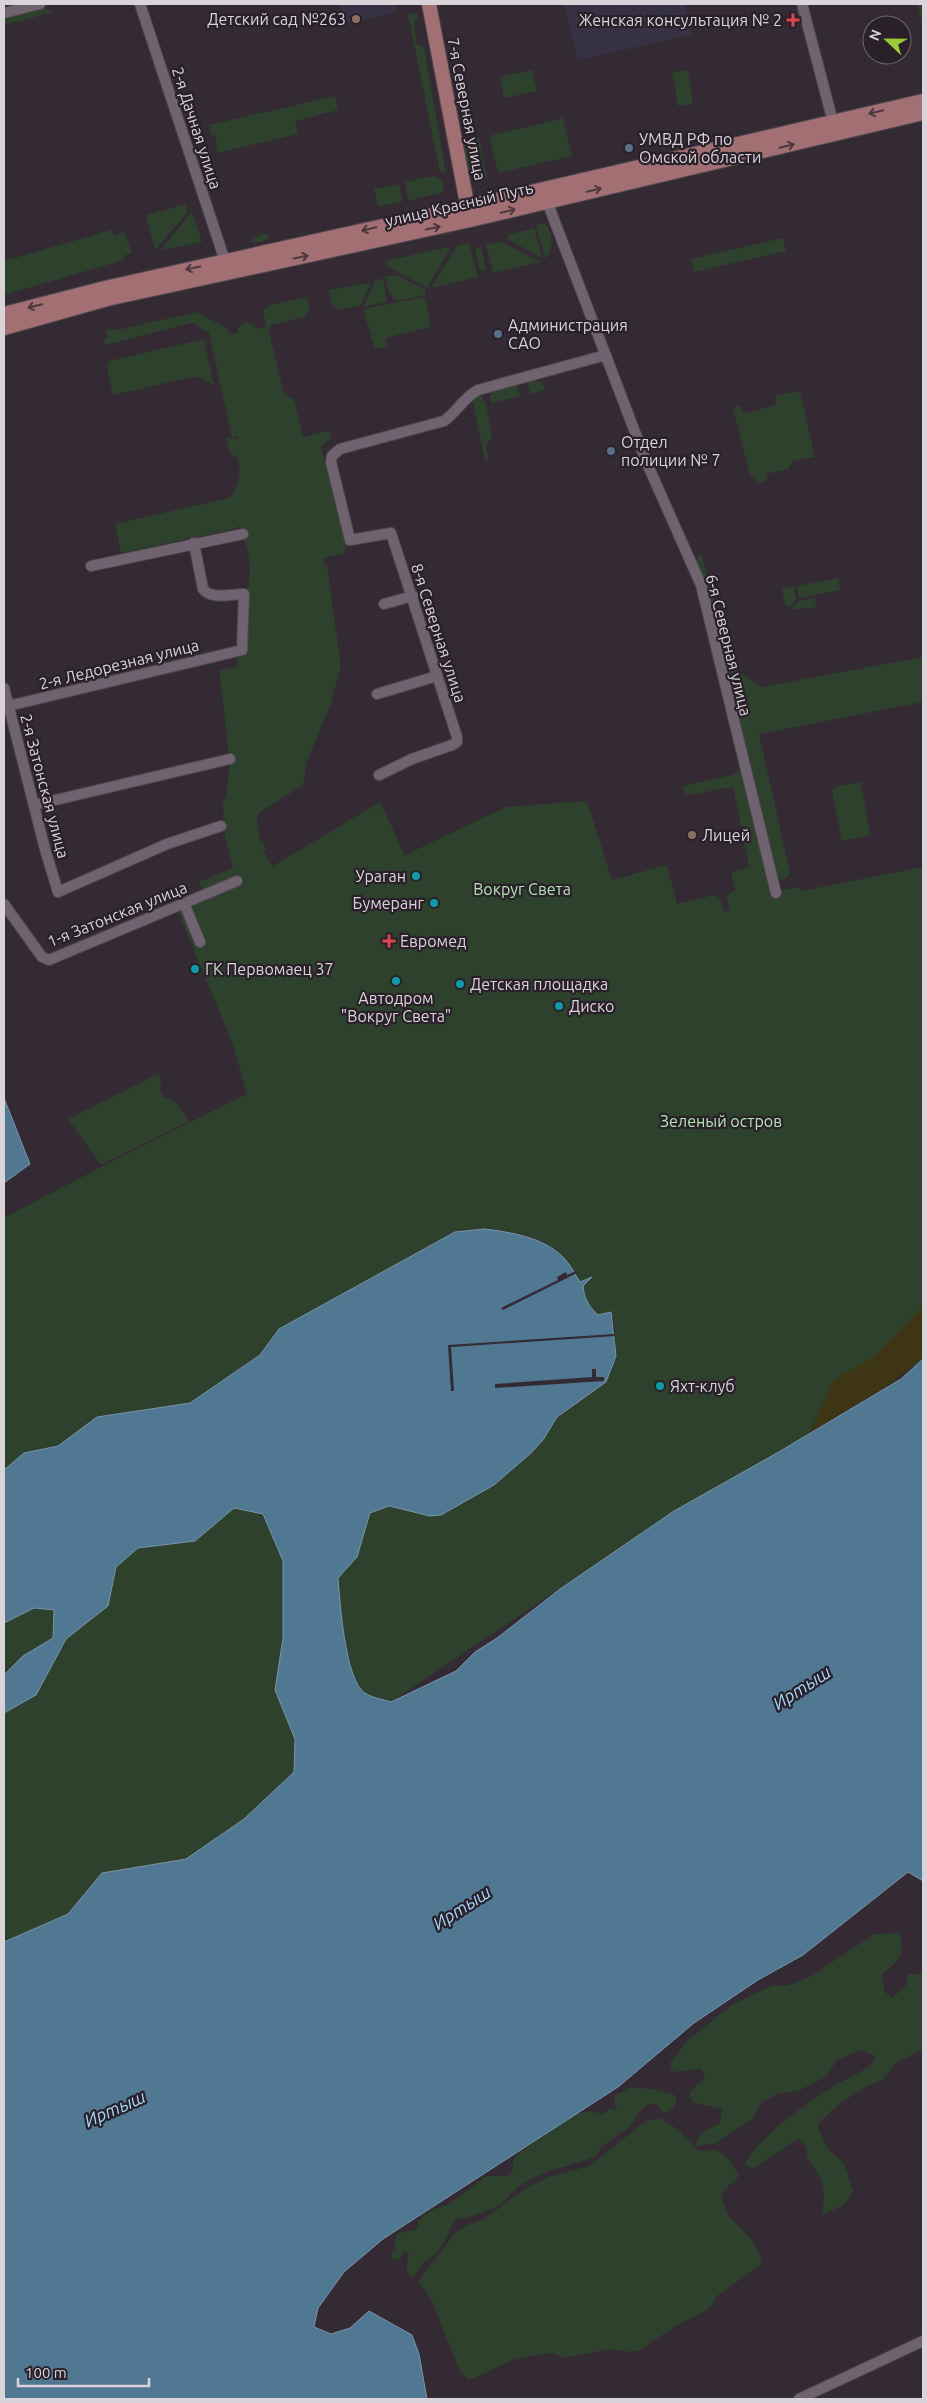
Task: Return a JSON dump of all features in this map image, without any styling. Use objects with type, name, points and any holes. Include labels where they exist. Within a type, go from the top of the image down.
[{"type":"main road","name":"7-я Северная улица","points":[[429,4],[469,213]]},
{"type":"main road","name":"улица Красный Путь","points":[[4,328],[107,299],[545,195],[923,101]]},
{"type":"main road","name":"улица Красный Путь","points":[[545,195],[923,114]]},
{"type":"main road","name":"улица Красный Путь","points":[[4,314],[105,288],[225,261],[469,213]]},
{"type":"street","points":[[4,13],[40,4]]},
{"type":"street","name":"2-я Дачная улица","points":[[140,4],[225,261]]},
{"type":"street","points":[[802,4],[833,122]]},
{"type":"street","name":"6-я Северная улица","points":[[545,195],[646,461],[701,585],[776,893]]},
{"type":"street","name":"8-я Северная улица","points":[[379,775],[457,742],[457,737],[413,596],[391,533],[350,540],[330,462],[332,456],[340,449],[444,421],[452,415],[462,401],[478,390],[606,354]]},
{"type":"street","points":[[91,566],[243,534]]},
{"type":"street","name":"2-я Ледорезная улица","points":[[6,707],[242,650],[244,594],[212,595],[206,593],[203,589],[194,543]]},
{"type":"street","points":[[384,604],[413,596]]},
{"type":"street","points":[[377,694],[437,676]]},
{"type":"street","name":"2-я Затонская улица","points":[[4,688],[6,707],[34,805],[44,849],[58,892],[88,881],[167,844],[221,826]]},
{"type":"street","points":[[34,805],[230,759]]},
{"type":"street","name":"1-я Затонская улица","points":[[4,904],[42,957],[48,960],[237,881]]},
{"type":"street","points":[[184,903],[200,942]]},
{"type":"street","points":[[799,2399],[923,2341]]},
{"type":"shaded area","name":"Детский сад №263","points":[[340,4],[394,4],[396,13],[344,24]]},
{"type":"shaded area","points":[[565,4],[685,4],[692,35],[577,60]]},
{"type":"green space","points":[[918,4],[923,4],[923,34]]},
{"type":"green space","points":[[41,7],[54,12],[4,25],[4,13]]},
{"type":"green space","points":[[417,13],[419,18],[414,22],[417,44],[424,48],[446,173],[440,172],[408,15]]},
{"type":"green space","points":[[532,70],[537,91],[504,98],[500,77]]},
{"type":"green space","points":[[688,70],[693,104],[678,106],[672,72]]},
{"type":"green space","points":[[335,96],[338,110],[295,121],[298,134],[217,153],[216,135],[211,135],[209,125]]},
{"type":"green space","points":[[563,118],[572,156],[498,173],[489,136]]},
{"type":"green space","points":[[479,138],[487,178],[480,179],[473,171],[469,171],[463,141]]},
{"type":"green space","points":[[435,176],[443,182],[444,187],[441,193],[408,201],[405,182]]},
{"type":"green space","points":[[399,184],[403,201],[378,207],[374,189]]},
{"type":"green space","points":[[185,204],[188,212],[155,250],[146,215]]},
{"type":"green space","points":[[192,211],[202,242],[161,250]]},
{"type":"green space","points":[[544,223],[550,231],[552,241],[550,251],[545,259],[536,225]]},
{"type":"green space","points":[[534,228],[542,258],[507,239],[508,235]]},
{"type":"green space","points":[[112,230],[114,236],[124,232],[132,253],[123,256],[124,260],[4,295],[4,261]]},
{"type":"green space","points":[[264,234],[269,236],[269,238],[262,242],[251,242],[252,238]]},
{"type":"green space","points":[[783,238],[786,251],[694,272],[691,259]]},
{"type":"green space","points":[[503,242],[540,262],[493,273],[486,245]]},
{"type":"green space","points":[[469,244],[478,277],[431,288],[458,245]]},
{"type":"green space","points":[[447,247],[450,249],[427,288],[385,265],[387,261]]},
{"type":"green space","points":[[481,247],[486,270],[480,271],[475,248]]},
{"type":"green space","points":[[396,275],[425,289],[425,295],[397,301],[389,293],[385,277]]},
{"type":"green space","points":[[383,278],[387,302],[363,307],[375,281]]},
{"type":"green space","points":[[370,284],[361,305],[340,310],[332,305],[328,290]]},
{"type":"green space","name":"Зеленый остров","points":[[307,297],[310,308],[305,317],[271,325],[269,333],[284,394],[294,399],[303,437],[330,430],[331,439],[324,443],[321,448],[347,546],[343,554],[323,558],[324,565],[327,565],[341,667],[330,706],[307,761],[303,785],[259,813],[257,818],[260,841],[262,841],[266,849],[263,852],[273,866],[380,802],[405,855],[506,807],[587,801],[612,880],[667,865],[677,904],[714,895],[720,899],[724,912],[729,910],[727,895],[735,891],[731,872],[749,867],[733,787],[688,795],[683,789],[684,786],[735,774],[738,770],[773,899],[782,896],[781,890],[799,887],[801,891],[923,867],[923,1360],[849,1405],[790,1447],[682,1506],[391,1702],[368,1696],[358,1686],[348,1657],[342,1622],[338,1578],[357,1557],[370,1513],[388,1506],[430,1516],[441,1515],[465,1502],[494,1485],[531,1453],[543,1440],[557,1417],[606,1382],[615,1330],[611,1312],[598,1315],[595,1312],[586,1298],[583,1286],[591,1279],[580,1282],[566,1259],[552,1247],[540,1240],[512,1233],[497,1231],[455,1232],[279,1329],[260,1355],[189,1403],[97,1417],[58,1446],[24,1453],[4,1470],[4,1218],[118,1158],[247,1094],[233,1045],[178,911],[237,887],[234,876],[203,891],[199,882],[233,868],[224,831],[210,835],[210,831],[224,827],[223,800],[226,798],[230,763],[219,670],[237,667],[238,657],[243,652],[247,589],[250,573],[247,549],[240,526],[235,529],[121,553],[115,524],[229,498],[233,494],[239,479],[239,469],[238,458],[230,453],[226,438],[238,439],[238,436],[232,437],[209,333],[192,323],[106,345],[104,339],[108,338],[106,329],[117,330],[197,312],[228,329],[229,335],[238,333],[238,327],[245,322],[254,325],[256,329],[266,327],[263,311],[269,305]]},
{"type":"green space","points":[[425,297],[431,327],[385,338],[387,346],[375,349],[363,309]]},
{"type":"green space","points":[[204,339],[214,385],[200,377],[192,377],[113,395],[107,368],[109,361]]},
{"type":"green space","points":[[534,380],[543,384],[545,390],[530,394],[527,382]]},
{"type":"green space","points":[[516,384],[520,396],[491,403],[490,396],[495,389]]},
{"type":"green space","points":[[800,391],[815,457],[793,461],[788,469],[766,474],[767,481],[760,483],[750,475],[733,408],[740,405],[743,413],[746,413],[776,405],[775,396]]},
{"type":"green space","points":[[479,394],[486,403],[492,436],[486,446],[489,460],[485,461],[472,399]]},
{"type":"green space","points":[[701,553],[735,669],[762,687],[923,657],[923,702],[759,734],[790,872],[788,877],[781,880],[775,874],[696,561]]},
{"type":"green space","points":[[838,578],[840,590],[799,598],[797,586]]},
{"type":"green space","points":[[794,586],[796,599],[790,608],[785,604],[782,589]]},
{"type":"green space","points":[[815,598],[816,607],[792,610],[798,601]]},
{"type":"green space","points":[[861,782],[870,835],[842,841],[832,790],[835,787]]},
{"type":"green space","points":[[158,1074],[161,1078],[160,1091],[164,1098],[174,1100],[190,1121],[101,1165],[68,1119]]},
{"type":"green space","points":[[234,1508],[263,1514],[283,1561],[283,1638],[275,1690],[295,1739],[294,1772],[244,1819],[186,1859],[102,1873],[68,1914],[4,1942],[4,1713],[36,1695],[66,1639],[108,1606],[116,1567],[138,1548],[195,1541]]},
{"type":"green space","points":[[34,1608],[54,1610],[53,1638],[23,1656],[4,1675],[4,1623]]},
{"type":"green space","points":[[900,1933],[902,1947],[899,1957],[882,1974],[884,1991],[892,1998],[906,1985],[908,1974],[923,1974],[923,2049],[896,2063],[884,2079],[866,2087],[839,2104],[817,2125],[828,2149],[844,2164],[853,2191],[844,2205],[822,2215],[823,2184],[808,2160],[806,2147],[798,2139],[752,2169],[744,2164],[773,2130],[785,2120],[834,2086],[864,2070],[876,2056],[860,2050],[837,2060],[826,2077],[798,2091],[778,2094],[762,2102],[752,2119],[716,2143],[695,2147],[700,2134],[720,2123],[722,2109],[692,2102],[689,2092],[705,2078],[701,2069],[672,2072],[670,2063],[688,2040],[733,2004],[773,1985],[787,1986],[811,1976],[874,1934]]},
{"type":"green space","points":[[631,2087],[651,2089],[675,2095],[677,2101],[670,2111],[664,2113],[656,2104],[648,2104],[640,2111],[630,2127],[601,2147],[596,2156],[532,2178],[521,2185],[501,2204],[491,2209],[462,2219],[456,2217],[443,2244],[435,2254],[422,2264],[414,2276],[410,2276],[407,2270],[409,2252],[405,2251],[399,2259],[394,2260],[390,2257],[393,2251],[397,2249],[394,2243],[398,2233],[415,2230],[418,2226],[418,2221],[431,2210],[449,2204],[486,2176],[507,2176],[512,2172],[514,2160],[518,2154],[568,2119],[587,2111],[603,2114],[610,2109],[617,2110],[614,2104],[615,2095]]},
{"type":"green space","points":[[660,2118],[677,2129],[698,2151],[719,2152],[727,2157],[739,2175],[725,2189],[721,2197],[728,2215],[751,2239],[762,2258],[759,2266],[717,2296],[709,2309],[676,2326],[640,2350],[630,2352],[610,2349],[564,2358],[552,2353],[538,2355],[513,2360],[474,2378],[467,2379],[459,2369],[431,2299],[418,2281],[456,2232],[484,2219],[526,2188],[551,2176],[590,2166],[645,2121]]},
{"type":"sand","points":[[923,1306],[923,1357],[890,1384],[809,1433],[834,1380],[876,1355]]},
{"type":"water","points":[[4,1098],[30,1164],[4,1183]]},
{"type":"water","name":"Иртыш","points":[[484,1229],[515,1234],[536,1240],[555,1250],[563,1257],[580,1282],[592,1277],[583,1286],[584,1294],[598,1315],[611,1312],[616,1356],[606,1382],[557,1417],[543,1440],[531,1453],[494,1485],[441,1515],[430,1516],[389,1506],[370,1513],[357,1557],[338,1578],[348,1657],[358,1686],[368,1695],[391,1702],[456,1671],[475,1652],[497,1638],[560,1589],[674,1511],[777,1453],[901,1379],[923,1359],[923,1881],[908,1872],[803,1955],[758,1980],[694,2023],[618,2087],[383,2239],[344,2272],[318,2308],[314,2327],[331,2334],[350,2328],[369,2311],[412,2335],[419,2354],[427,2399],[4,2399],[4,1942],[68,1914],[102,1873],[186,1859],[244,1819],[294,1772],[295,1739],[275,1690],[283,1638],[283,1561],[263,1514],[234,1508],[195,1541],[138,1548],[116,1567],[108,1606],[66,1639],[36,1695],[4,1713],[4,1675],[23,1656],[53,1638],[54,1610],[34,1608],[4,1623],[4,1470],[24,1453],[58,1446],[97,1417],[190,1403],[260,1355],[279,1329],[455,1232]]},
{"type":"pier","points":[[576,1271],[577,1273],[503,1310],[501,1308],[558,1280],[557,1277],[566,1272],[567,1275]]},
{"type":"pier","points":[[614,1334],[615,1336],[451,1347],[454,1391],[451,1391],[448,1345]]},
{"type":"pier","points":[[592,1369],[596,1369],[596,1377],[604,1377],[604,1381],[495,1388],[495,1384],[592,1377]]},
{"type":"place","name":"Детский сад №263","points":[[356,19]]},
{"type":"place","name":"Женская консультация № 2","points":[[793,20]]},
{"type":"place","name":"УМВД РФ по Омской области","points":[[629,148]]},
{"type":"place","name":"Администрация САО","points":[[498,334]]},
{"type":"place","name":"Отдел полиции № 7","points":[[611,451]]},
{"type":"place","name":"Лицей","points":[[692,835]]},
{"type":"place","name":"Ураган","points":[[416,876]]},
{"type":"place","name":"Бумеранг","points":[[434,903]]},
{"type":"place","name":"Евромед","points":[[389,941]]},
{"type":"place","name":"ГК Первомаец 37","points":[[195,969]]},
{"type":"place","name":"Автодром \"Вокруг Света\"","points":[[396,981]]},
{"type":"place","name":"Детская площадка","points":[[460,984]]},
{"type":"place","name":"Диско","points":[[559,1006]]},
{"type":"place","name":"Яхт-клуб","points":[[660,1386]]},
{"type":"park label","name":"Вокруг Света","points":[[522,889]]}]
